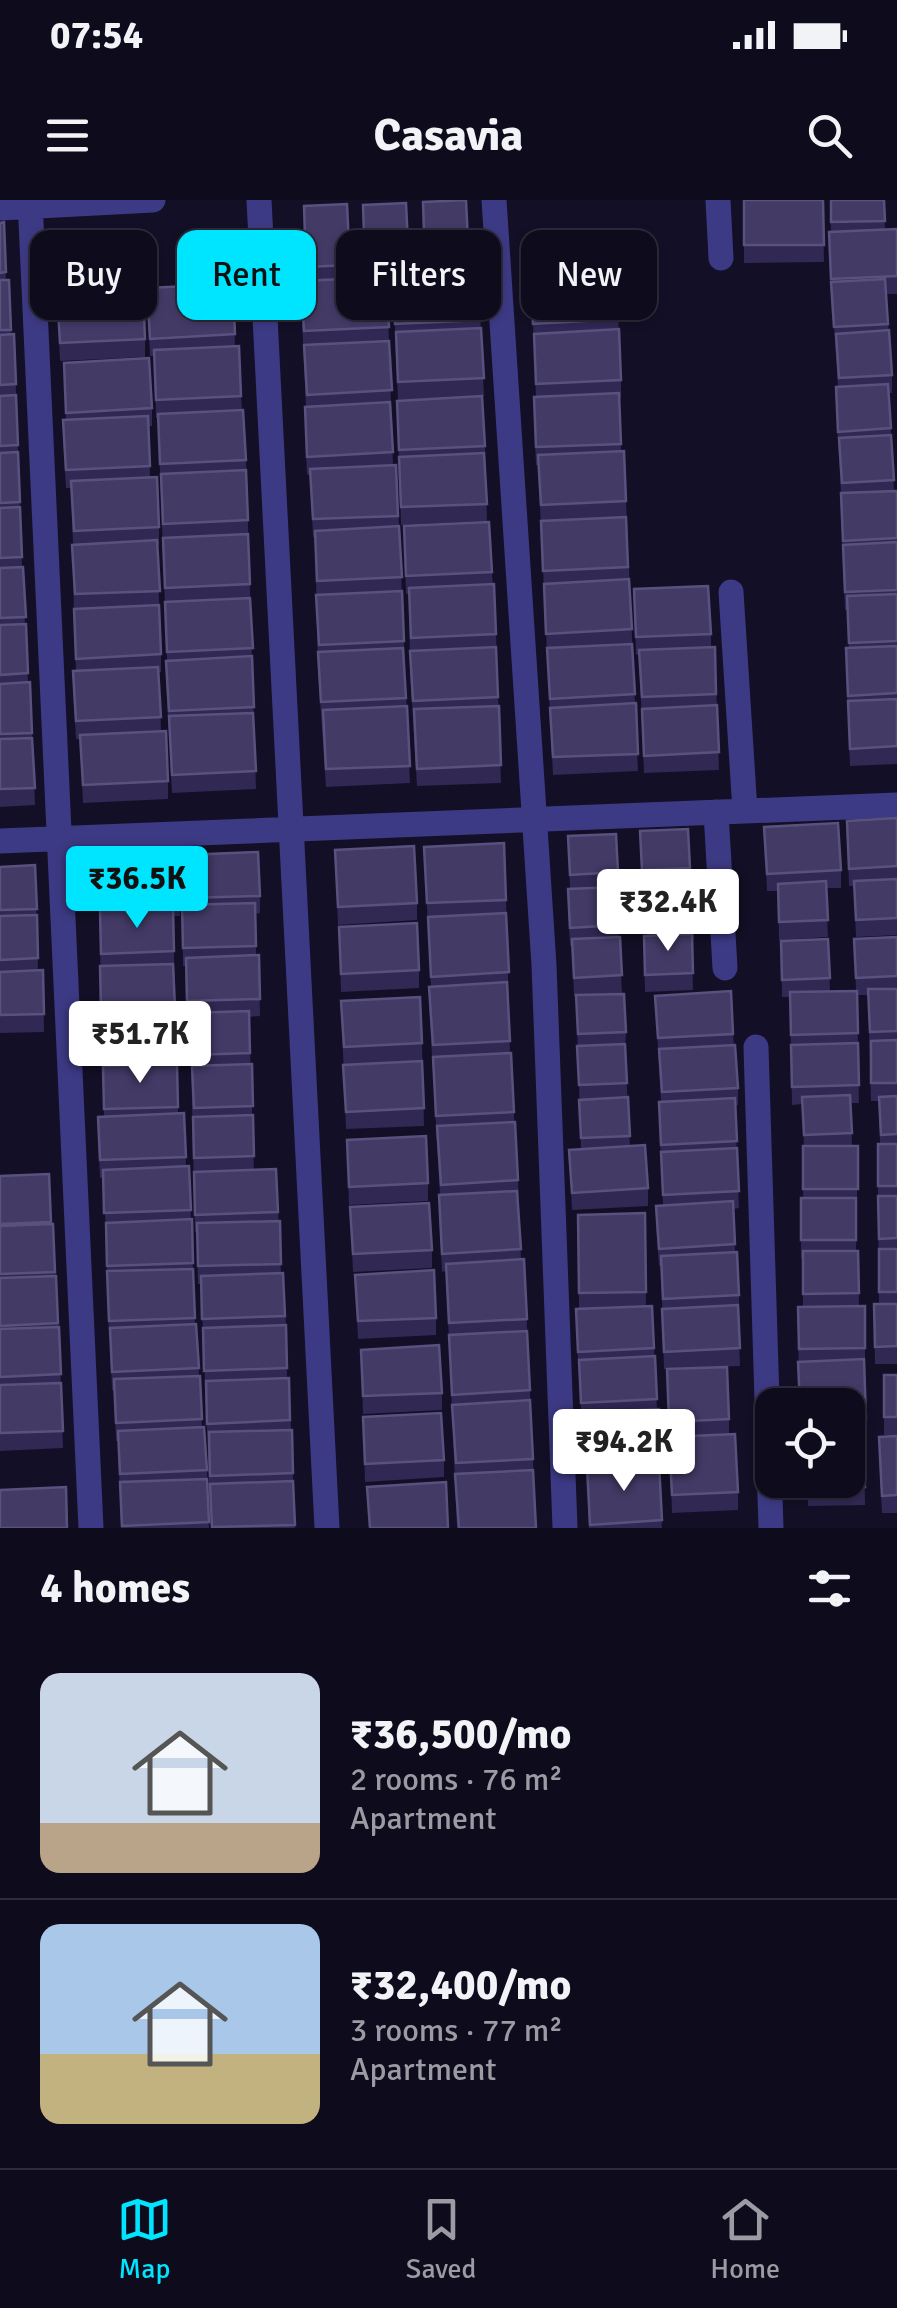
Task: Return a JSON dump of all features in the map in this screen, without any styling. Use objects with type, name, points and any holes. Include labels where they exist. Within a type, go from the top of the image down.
[{"type":"street","points":[[0,208],[30,203],[153,200]]},
{"type":"street","points":[[259,200],[327,1528]]},
{"type":"street","points":[[494,200],[544,965],[565,1528]]},
{"type":"street","points":[[718,200],[721,258]]},
{"type":"street","points":[[30,203],[56,839],[91,1528]]},
{"type":"street","points":[[732,592],[745,811]]},
{"type":"street","points":[[0,841],[897,805]]},
{"type":"street","points":[[716,812],[726,968]]},
{"type":"street","points":[[756,1047],[771,1528]]},
{"type":"building","points":[[466,200],[467,230],[424,230],[423,202]]},
{"type":"building","points":[[744,200],[823,200],[824,245],[744,245]]},
{"type":"building","points":[[831,200],[884,200],[885,221],[831,222]]},
{"type":"building","points":[[406,203],[407,230],[364,230],[363,205]]},
{"type":"building","points":[[347,204],[348,230],[336,230],[336,266],[316,267],[316,230],[305,230],[304,206]]},
{"type":"building","points":[[4,222],[6,272],[0,273],[0,223]]},
{"type":"building","points":[[897,229],[897,276],[831,279],[829,232]]},
{"type":"building","points":[[336,279],[336,320],[389,320],[389,327],[304,331],[303,320],[316,320],[316,280]]},
{"type":"building","points":[[885,279],[888,324],[834,327],[831,282]]},
{"type":"building","points":[[0,280],[9,280],[11,330],[0,330]]},
{"type":"building","points":[[177,287],[177,320],[234,320],[235,334],[150,339],[149,320],[157,320],[157,288]]},
{"type":"building","points":[[59,320],[144,320],[145,339],[60,343]]},
{"type":"building","points":[[395,320],[481,320],[395,324]]},
{"type":"building","points":[[533,320],[602,320],[533,324]]},
{"type":"building","points":[[481,328],[484,378],[398,382],[396,332]]},
{"type":"building","points":[[619,329],[621,380],[536,384],[534,334]]},
{"type":"building","points":[[889,330],[892,375],[839,378],[836,334]]},
{"type":"building","points":[[14,334],[16,384],[0,385],[0,335]]},
{"type":"building","points":[[389,341],[392,390],[307,395],[304,345]]},
{"type":"building","points":[[239,346],[241,396],[156,400],[154,350]]},
{"type":"building","points":[[149,358],[152,408],[66,413],[64,363]]},
{"type":"building","points":[[888,384],[891,428],[838,432],[836,387]]},
{"type":"building","points":[[619,393],[621,444],[536,447],[534,397]]},
{"type":"building","points":[[16,395],[18,445],[0,446],[0,396]]},
{"type":"building","points":[[482,396],[485,446],[399,450],[397,401]]},
{"type":"building","points":[[390,402],[393,452],[307,457],[305,407]]},
{"type":"building","points":[[243,410],[246,460],[160,464],[158,414]]},
{"type":"building","points":[[148,416],[150,466],[66,470],[63,420]]},
{"type":"building","points":[[891,435],[894,480],[842,483],[839,438]]},
{"type":"building","points":[[624,451],[626,501],[541,505],[538,455]]},
{"type":"building","points":[[18,452],[20,502],[0,503],[0,453]]},
{"type":"building","points":[[484,453],[487,504],[401,507],[399,457]]},
{"type":"building","points":[[396,465],[398,516],[313,519],[310,469]]},
{"type":"building","points":[[246,470],[248,520],[163,524],[161,474]]},
{"type":"building","points":[[157,477],[159,527],[74,531],[71,481]]},
{"type":"building","points":[[897,491],[897,538],[843,541],[841,493]]},
{"type":"building","points":[[20,507],[22,557],[0,558],[0,508]]},
{"type":"building","points":[[626,517],[628,567],[543,571],[541,521]]},
{"type":"building","points":[[489,522],[492,572],[406,576],[404,526]]},
{"type":"building","points":[[399,526],[402,577],[317,581],[315,531]]},
{"type":"building","points":[[248,534],[250,584],[165,588],[163,538]]},
{"type":"building","points":[[157,540],[160,591],[75,594],[72,545]]},
{"type":"building","points":[[897,542],[897,590],[845,592],[843,545]]},
{"type":"building","points":[[23,567],[26,617],[0,618],[0,568]]},
{"type":"building","points":[[629,579],[632,629],[546,634],[544,584]]},
{"type":"building","points":[[494,584],[496,634],[411,638],[409,588]]},
{"type":"building","points":[[708,586],[711,634],[636,637],[634,589]]},
{"type":"building","points":[[402,591],[404,641],[319,645],[316,595]]},
{"type":"building","points":[[897,594],[897,641],[849,643],[847,596]]},
{"type":"building","points":[[250,598],[253,648],[167,652],[165,602]]},
{"type":"building","points":[[159,605],[161,654],[76,659],[74,609]]},
{"type":"building","points":[[26,624],[28,673],[0,675],[0,625]]},
{"type":"building","points":[[632,644],[635,694],[550,699],[547,648]]},
{"type":"building","points":[[897,646],[897,693],[848,696],[846,648]]},
{"type":"building","points":[[496,647],[498,697],[413,701],[410,651]]},
{"type":"building","points":[[715,647],[716,694],[642,697],[639,650]]},
{"type":"building","points":[[403,648],[406,698],[321,702],[318,652]]},
{"type":"building","points":[[252,656],[254,707],[169,711],[166,661]]},
{"type":"building","points":[[158,667],[161,717],[76,721],[73,671]]},
{"type":"building","points":[[30,682],[32,733],[0,734],[0,684]]},
{"type":"building","points":[[897,699],[897,746],[850,749],[848,701]]},
{"type":"building","points":[[636,703],[638,754],[553,757],[550,708]]},
{"type":"building","points":[[717,705],[719,752],[644,756],[642,709]]},
{"type":"building","points":[[407,706],[410,766],[326,769],[323,710]]},
{"type":"building","points":[[499,706],[501,765],[417,769],[414,709]]},
{"type":"building","points":[[253,713],[256,771],[172,775],[169,716]]},
{"type":"building","points":[[166,731],[168,781],[83,785],[80,735]]},
{"type":"building","points":[[32,738],[35,788],[0,789],[0,739]]},
{"type":"building","points":[[897,818],[897,866],[849,869],[847,821]]},
{"type":"building","points":[[838,823],[841,870],[767,874],[764,827]]},
{"type":"building","points":[[688,829],[690,868],[642,870],[640,831]]},
{"type":"building","points":[[616,834],[618,872],[570,875],[568,836]]},
{"type":"building","points":[[504,843],[506,900],[427,903],[424,847]]},
{"type":"building","points":[[414,846],[417,903],[338,907],[335,850]]},
{"type":"building","points":[[258,852],[260,896],[187,898],[185,855]]},
{"type":"building","points":[[177,855],[180,898],[99,901],[98,857]]},
{"type":"building","points":[[35,865],[37,909],[0,910],[0,867]]},
{"type":"building","points":[[897,879],[897,918],[856,920],[854,881]]},
{"type":"building","points":[[826,881],[828,920],[779,922],[778,884]]},
{"type":"building","points":[[692,883],[694,922],[646,923],[644,886]]},
{"type":"building","points":[[616,887],[618,925],[570,928],[568,889]]},
{"type":"building","points":[[255,903],[256,946],[183,948],[182,905]]},
{"type":"building","points":[[173,908],[174,951],[101,954],[100,910]]},
{"type":"building","points":[[506,913],[509,972],[431,977],[428,917]]},
{"type":"building","points":[[37,915],[38,958],[0,960],[0,916]]},
{"type":"building","points":[[417,923],[419,970],[341,974],[339,927]]},
{"type":"building","points":[[692,934],[693,973],[645,975],[644,936]]},
{"type":"building","points":[[620,937],[622,975],[574,978],[572,939]]},
{"type":"building","points":[[897,937],[897,976],[856,978],[854,939]]},
{"type":"building","points":[[828,939],[830,978],[782,980],[781,941]]},
{"type":"building","points":[[259,955],[260,999],[187,1001],[186,958]]},
{"type":"building","points":[[173,964],[175,1007],[101,1010],[100,966]]},
{"type":"building","points":[[43,970],[44,1014],[0,1015],[0,972]]},
{"type":"building","points":[[507,982],[510,1041],[433,1045],[429,987]]},
{"type":"building","points":[[868,989],[897,989],[897,1031],[870,1032]]},
{"type":"building","points":[[731,991],[733,1034],[658,1038],[655,996]]},
{"type":"building","points":[[857,991],[858,1033],[791,1035],[790,992]]},
{"type":"building","points":[[624,994],[626,1032],[578,1034],[576,995]]},
{"type":"building","points":[[420,997],[422,1043],[344,1047],[341,1001]]},
{"type":"building","points":[[249,1011],[250,1053],[191,1055],[190,1013]]},
{"type":"building","points":[[176,1013],[177,1056],[104,1059],[103,1016]]},
{"type":"building","points":[[897,1040],[897,1083],[871,1083],[871,1041]]},
{"type":"building","points":[[858,1043],[859,1085],[792,1087],[791,1045]]},
{"type":"building","points":[[625,1044],[627,1083],[579,1085],[577,1046]]},
{"type":"building","points":[[735,1045],[738,1088],[662,1092],[659,1049]]},
{"type":"building","points":[[511,1053],[514,1112],[436,1116],[433,1057]]},
{"type":"building","points":[[422,1061],[424,1108],[346,1112],[343,1065]]},
{"type":"building","points":[[177,1064],[178,1107],[104,1109],[103,1066]]},
{"type":"building","points":[[252,1064],[253,1106],[194,1108],[192,1066]]},
{"type":"building","points":[[850,1095],[852,1133],[804,1135],[802,1097]]},
{"type":"building","points":[[897,1096],[897,1134],[881,1135],[879,1097]]},
{"type":"building","points":[[628,1097],[630,1136],[581,1138],[579,1100]]},
{"type":"building","points":[[735,1098],[737,1141],[661,1145],[659,1102]]},
{"type":"building","points":[[184,1113],[186,1157],[100,1160],[98,1117]]},
{"type":"building","points":[[253,1115],[254,1156],[194,1158],[193,1117]]},
{"type":"building","points":[[515,1122],[518,1180],[441,1185],[437,1126]]},
{"type":"building","points":[[426,1136],[428,1183],[349,1187],[347,1140]]},
{"type":"building","points":[[878,1144],[897,1144],[897,1186],[878,1186]]},
{"type":"building","points":[[645,1145],[648,1188],[572,1193],[569,1150]]},
{"type":"building","points":[[803,1146],[858,1146],[858,1189],[803,1189]]},
{"type":"building","points":[[737,1148],[739,1191],[663,1195],[661,1152]]},
{"type":"building","points":[[189,1166],[191,1210],[104,1213],[103,1170]]},
{"type":"building","points":[[276,1169],[278,1212],[195,1215],[194,1172]]},
{"type":"building","points":[[49,1174],[51,1222],[0,1224],[0,1176]]},
{"type":"building","points":[[517,1191],[521,1249],[442,1254],[439,1195]]},
{"type":"building","points":[[878,1196],[897,1196],[897,1238],[879,1239]]},
{"type":"building","points":[[801,1198],[856,1198],[856,1240],[801,1240]]},
{"type":"building","points":[[733,1201],[735,1244],[659,1249],[656,1206]]},
{"type":"building","points":[[429,1203],[432,1250],[353,1254],[350,1207]]},
{"type":"building","points":[[645,1213],[646,1292],[579,1293],[578,1215]]},
{"type":"building","points":[[192,1219],[193,1263],[107,1266],[106,1223]]},
{"type":"building","points":[[280,1221],[281,1264],[198,1266],[197,1223]]},
{"type":"building","points":[[53,1224],[55,1272],[0,1274],[0,1226]]},
{"type":"building","points":[[879,1249],[897,1249],[897,1292],[879,1292]]},
{"type":"building","points":[[803,1251],[858,1251],[859,1293],[803,1294]]},
{"type":"building","points":[[737,1252],[739,1295],[663,1299],[661,1256]]},
{"type":"building","points":[[524,1259],[527,1319],[449,1323],[446,1264]]},
{"type":"building","points":[[193,1269],[195,1318],[109,1321],[107,1271]]},
{"type":"building","points":[[434,1270],[436,1318],[358,1321],[355,1275]]},
{"type":"building","points":[[283,1273],[285,1316],[202,1319],[201,1276]]},
{"type":"building","points":[[56,1276],[58,1323],[0,1326],[0,1278]]},
{"type":"building","points":[[874,1304],[897,1304],[897,1346],[875,1347]]},
{"type":"building","points":[[738,1305],[740,1348],[664,1352],[662,1309]]},
{"type":"building","points":[[652,1306],[654,1348],[578,1352],[576,1309]]},
{"type":"building","points":[[865,1306],[865,1348],[799,1349],[798,1307]]},
{"type":"building","points":[[196,1324],[199,1368],[112,1372],[110,1328]]},
{"type":"building","points":[[286,1325],[287,1368],[204,1371],[203,1328]]},
{"type":"building","points":[[59,1327],[61,1374],[0,1377],[0,1329]]},
{"type":"building","points":[[527,1331],[530,1390],[452,1395],[449,1335]]},
{"type":"building","points":[[439,1345],[442,1393],[363,1396],[361,1350]]},
{"type":"building","points":[[655,1356],[657,1399],[581,1403],[579,1360]]},
{"type":"building","points":[[864,1359],[865,1388],[799,1388],[798,1362]]},
{"type":"building","points":[[727,1367],[729,1419],[669,1422],[667,1369]]},
{"type":"building","points":[[884,1375],[897,1375],[897,1417],[884,1417]]},
{"type":"building","points":[[200,1376],[202,1419],[116,1423],[114,1379]]},
{"type":"building","points":[[289,1378],[290,1420],[207,1424],[206,1381]]},
{"type":"building","points":[[61,1383],[63,1431],[0,1433],[0,1385]]},
{"type":"building","points":[[530,1400],[533,1459],[456,1463],[452,1405]]},
{"type":"building","points":[[659,1409],[661,1452],[585,1456],[582,1413]]},
{"type":"building","points":[[441,1413],[444,1460],[365,1464],[363,1417]]},
{"type":"building","points":[[204,1427],[207,1470],[120,1474],[118,1431]]},
{"type":"building","points":[[292,1430],[293,1473],[210,1476],[209,1432]]},
{"type":"building","points":[[735,1434],[738,1492],[672,1495],[669,1437]]},
{"type":"building","points":[[897,1436],[897,1495],[882,1496],[879,1437]]},
{"type":"building","points":[[659,1463],[662,1520],[590,1525],[587,1467]]},
{"type":"building","points":[[533,1470],[536,1528],[459,1528],[455,1474]]},
{"type":"building","points":[[207,1479],[209,1522],[122,1526],[120,1482]]},
{"type":"building","points":[[293,1481],[295,1525],[212,1527],[210,1484]]},
{"type":"building","points":[[446,1482],[448,1528],[370,1528],[367,1487]]},
{"type":"building","points":[[66,1487],[67,1528],[0,1528],[0,1490]]}]
